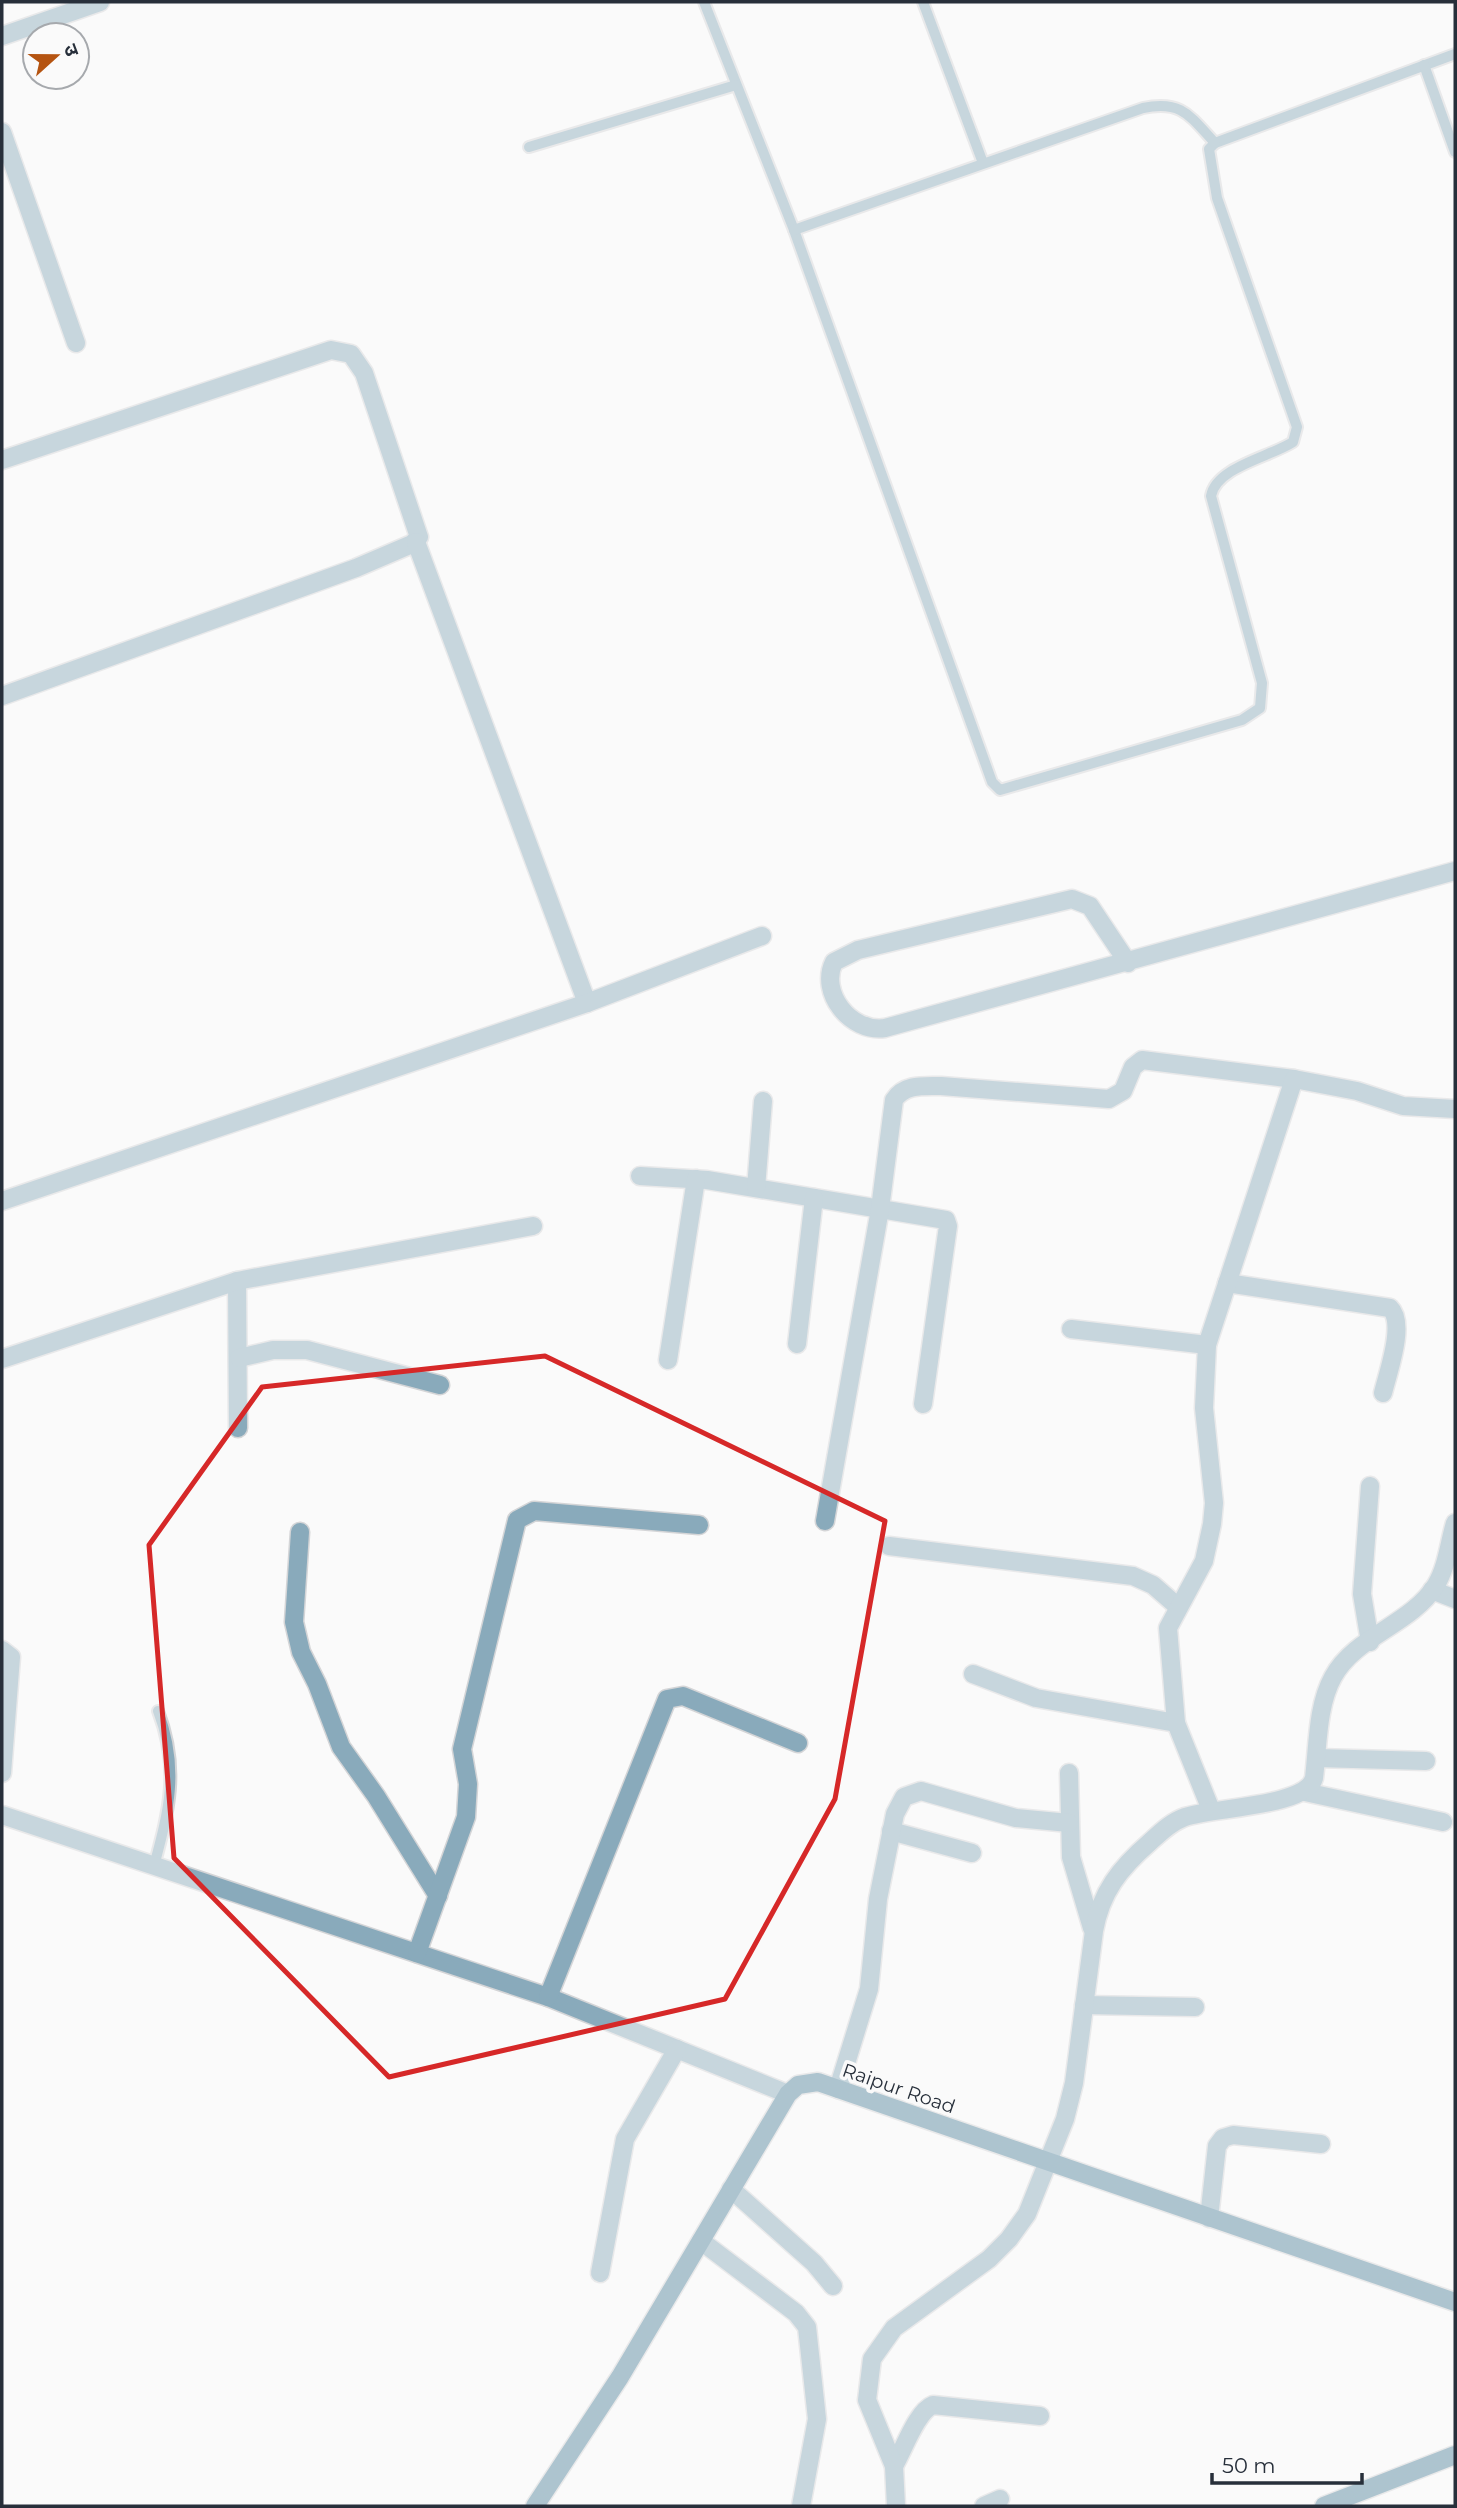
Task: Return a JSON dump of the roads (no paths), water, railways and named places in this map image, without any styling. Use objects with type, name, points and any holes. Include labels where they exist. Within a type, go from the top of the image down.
[{"type":"main road","name":"Raipur Road","points":[[788,2094],[807,2082],[818,2082],[1455,2302]]},
{"type":"main road","points":[[535,2506],[620,2377],[788,2094]]},
{"type":"main road","points":[[1324,2506],[1455,2455]]},
{"type":"street","points":[[2,36],[100,2]]},
{"type":"street","points":[[2,132],[76,344]]},
{"type":"street","points":[[2,460],[277,367],[331,350],[342,350],[359,361],[364,373],[419,537],[416,542],[356,568],[2,696]]},
{"type":"street","points":[[416,542],[587,1003]]},
{"type":"street","points":[[1128,962],[1090,906],[1072,899],[858,950],[834,962],[830,981],[846,1015],[859,1027],[872,1030],[1128,962],[1455,871]]},
{"type":"street","points":[[2,1201],[587,1003],[762,936]]},
{"type":"street","points":[[825,1521],[880,1209],[894,1100],[904,1089],[941,1086],[1109,1100],[1123,1091],[1136,1063],[1148,1060],[1294,1079],[1357,1091],[1403,1106],[1454,1103]]},
{"type":"street","points":[[1210,1810],[1176,1723],[1167,1639],[1177,1606],[1204,1561],[1212,1524],[1214,1503],[1203,1408],[1207,1345],[1294,1079]]},
{"type":"street","points":[[756,1188],[763,1101]]},
{"type":"street","points":[[640,1176],[696,1179],[944,1219],[948,1224],[923,1404]]},
{"type":"street","points":[[668,1360],[696,1179]]},
{"type":"street","points":[[797,1344],[814,1198]]},
{"type":"street","points":[[2,1359],[237,1282],[533,1226]]},
{"type":"street","points":[[237,1282],[238,1428]]},
{"type":"street","points":[[1227,1283],[1390,1308],[1397,1325],[1383,1393]]},
{"type":"street","points":[[1071,1329],[1207,1345]]},
{"type":"street","points":[[239,1358],[273,1350],[307,1350],[440,1385]]},
{"type":"street","points":[[1370,1486],[1362,1594],[1370,1642]]},
{"type":"street","points":[[417,1953],[466,1817],[468,1784],[462,1749],[517,1520],[534,1511],[699,1525]]},
{"type":"street","points":[[896,2506],[894,2466],[867,2400],[872,2359],[894,2328],[989,2259],[1009,2239],[1027,2214],[1048,2163],[1074,2083],[1094,1931],[1107,1888],[1121,1868],[1173,1823],[1210,1810],[1289,1799],[1305,1792],[1313,1783],[1323,1705],[1331,1681],[1348,1658],[1415,1608],[1432,1590],[1442,1571],[1455,1523]]},
{"type":"street","points":[[300,1532],[294,1622],[301,1652],[317,1684],[341,1747],[376,1796],[438,1896]]},
{"type":"street","points":[[889,1546],[1133,1576],[1153,1585],[1177,1606]]},
{"type":"street","points":[[1432,1590],[1455,1599]]},
{"type":"street","points":[[2,1650],[11,1657],[2,1773]]},
{"type":"street","points":[[973,1674],[1036,1698],[1176,1723]]},
{"type":"street","points":[[548,1997],[667,1699],[683,1696],[797,1743]]},
{"type":"street","points":[[1317,1758],[1426,1761]]},
{"type":"street","points":[[1069,1773],[1071,1857],[1094,1931]]},
{"type":"street","points":[[838,2089],[869,1989],[878,1899],[895,1814],[904,1797],[921,1790],[1016,1818],[1069,1823]]},
{"type":"street","points":[[1305,1792],[1443,1822]]},
{"type":"street","points":[[2,1815],[548,1997],[788,2094]]},
{"type":"street","points":[[891,1831],[972,1853]]},
{"type":"street","points":[[1084,2005],[1195,2007]]},
{"type":"street","points":[[600,2273],[625,2139],[677,2049]]},
{"type":"street","points":[[1209,2218],[1217,2146],[1223,2138],[1233,2135],[1321,2144]]},
{"type":"street","points":[[731,2189],[814,2263],[833,2286]]},
{"type":"street","points":[[701,2241],[796,2313],[807,2327],[817,2419],[801,2506]]},
{"type":"street","points":[[894,2466],[909,2442],[920,2413],[933,2405],[1040,2416]]},
{"type":"lane","points":[[704,2],[794,230],[992,782],[997,789],[1004,790],[1242,720],[1255,713],[1261,703],[1260,671],[1211,496],[1213,487],[1225,475],[1290,444],[1297,435],[1297,427],[1217,198],[1208,159],[1209,149],[1215,143],[1455,54]]},
{"type":"lane","points":[[923,2],[982,163]]},
{"type":"lane","points":[[1424,65],[1455,152]]},
{"type":"lane","points":[[529,147],[736,85]]},
{"type":"lane","points":[[794,230],[982,163],[1159,105],[1174,106],[1187,113],[1215,143]]},
{"type":"lane","points":[[154,1866],[167,1817],[171,1777],[171,1752],[158,1711]]}]
